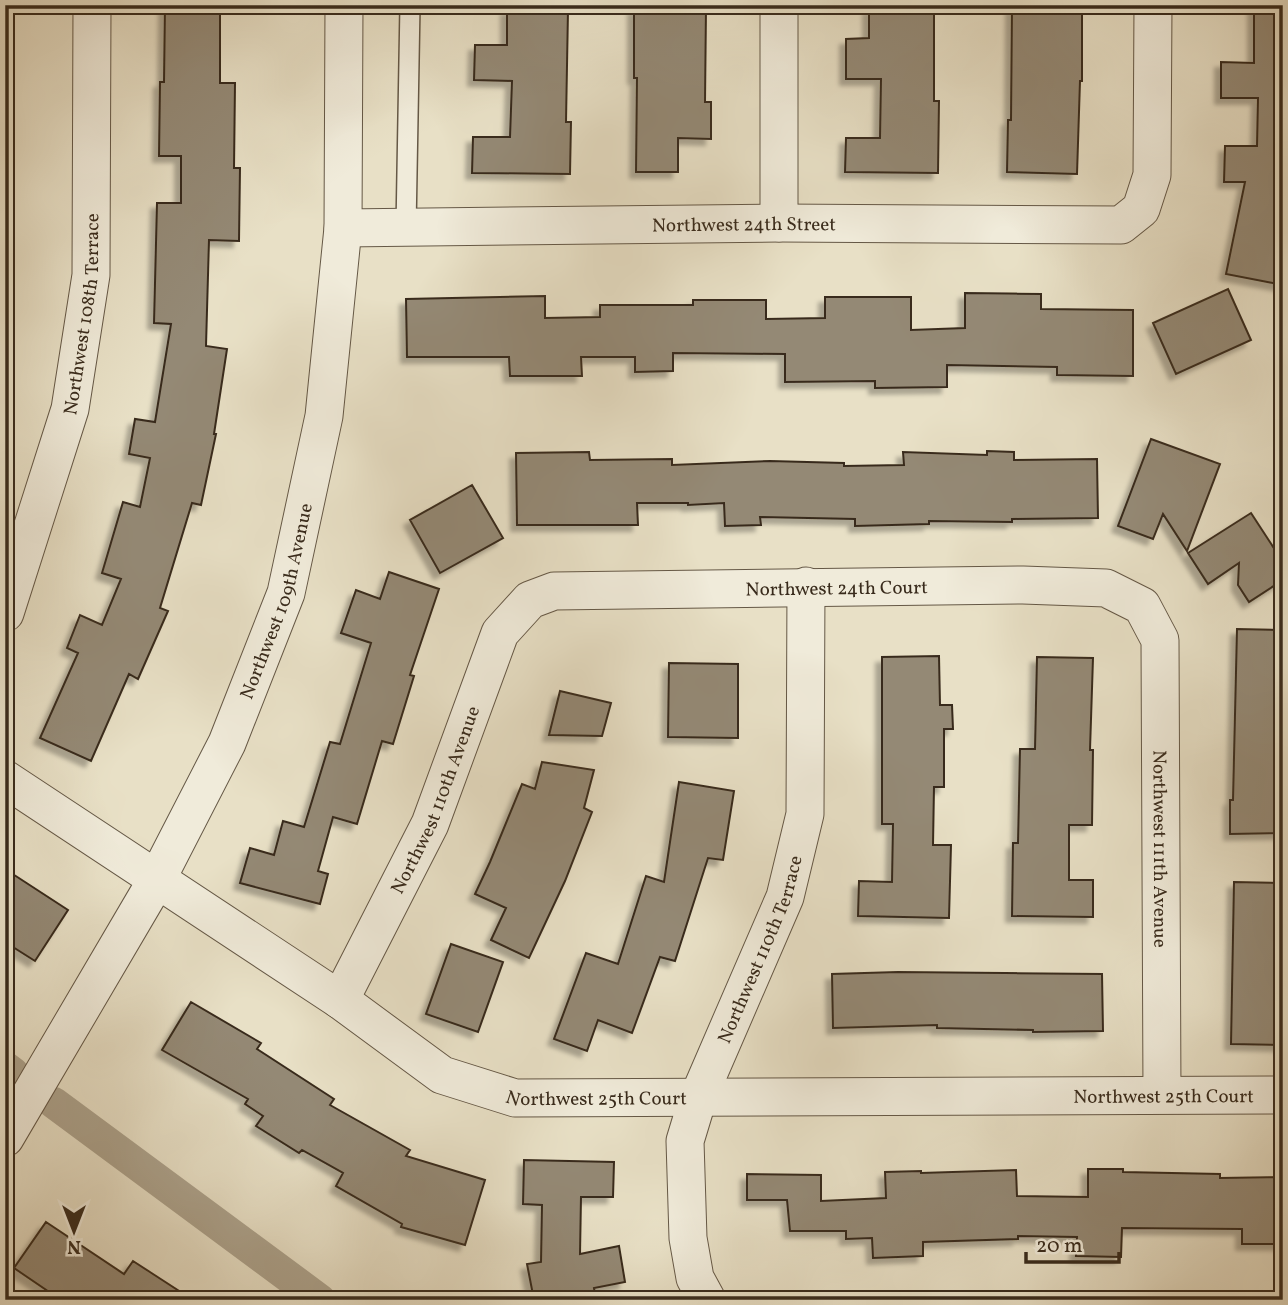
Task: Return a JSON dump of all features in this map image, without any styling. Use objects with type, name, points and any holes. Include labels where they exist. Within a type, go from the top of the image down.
[{"type":"street","name":"Northwest 108th Terrace","points":[[5,613],[70,410],[91,275],[92,5]]},
{"type":"street","name":"Northwest 109th Avenue","points":[[5,1138],[156,881],[228,743],[286,593],[324,416],[343,228],[344,5]]},
{"type":"street","points":[[779,5],[779,223]]},
{"type":"street","name":"Northwest 24th Street","points":[[343,228],[779,223],[1121,225],[1140,209],[1152,175],[1153,5]]},
{"type":"street","name":"Northwest 24th Court","points":[[530,600],[554,591],[1023,585],[1106,588],[1142,606]]},
{"type":"street","name":"Northwest 110th Terrace","points":[[707,1300],[695,1278],[688,1238],[685,1141],[698,1098],[785,897],[805,814],[806,586]]},
{"type":"street","name":"Northwest 110th Avenue","points":[[340,1000],[430,824],[500,633],[530,600]]},
{"type":"street","name":"Northwest 111th Avenue","points":[[1142,606],[1160,640],[1162,1094]]},
{"type":"street","name":"Northwest 25th Court","points":[[5,779],[340,1000],[442,1075],[515,1098],[1283,1095]]},
{"type":"lane","points":[[406,228],[410,5]]},
{"type":"building","points":[[165,5],[220,5],[220,83],[235,83],[234,168],[240,168],[239,241],[209,240],[206,346],[227,349],[216,434],[201,505],[192,503],[160,608],[168,611],[138,679],[129,674],[91,761],[40,738],[78,653],[67,648],[80,615],[102,625],[121,579],[102,573],[123,502],[140,507],[150,458],[129,454],[135,419],[155,422],[171,324],[154,323],[157,203],[181,203],[181,156],[159,156]]},
{"type":"building","points":[[1254,5],[1283,5],[1283,285],[1226,274],[1245,182],[1224,182],[1225,146],[1257,146],[1258,98],[1221,98],[1221,62],[1254,63]]},
{"type":"building","points":[[934,7],[934,101],[939,101],[938,173],[845,172],[846,138],[880,138],[881,79],[846,79],[846,39],[869,38],[869,8]]},
{"type":"building","points":[[1012,7],[1082,7],[1082,81],[1077,174],[1007,172],[1008,120],[1011,120]]},
{"type":"building","points":[[634,8],[706,8],[705,102],[711,102],[711,139],[678,138],[678,172],[636,172],[637,78],[634,78]]},
{"type":"building","points":[[507,9],[568,10],[566,122],[571,122],[570,174],[472,173],[473,137],[510,137],[512,81],[474,80],[475,45],[507,45]]},
{"type":"building","points":[[1228,289],[1251,340],[1176,374],[1153,323]]},
{"type":"building","points":[[965,293],[1041,294],[1041,309],[1133,310],[1133,376],[1057,375],[1057,367],[947,365],[947,387],[875,388],[875,381],[785,382],[785,354],[673,353],[673,371],[635,372],[635,357],[581,357],[582,376],[510,376],[509,357],[407,357],[406,299],[545,296],[545,318],[600,317],[600,305],[693,305],[693,300],[766,300],[766,319],[825,318],[825,297],[911,297],[911,330],[965,328]]},
{"type":"building","points":[[1151,439],[1220,464],[1187,551],[1163,514],[1153,539],[1118,526]]},
{"type":"building","points":[[987,451],[1014,452],[1014,460],[1097,459],[1098,518],[1012,519],[1012,522],[929,521],[929,524],[855,526],[855,519],[760,517],[761,525],[725,526],[724,503],[637,503],[638,525],[517,525],[516,453],[589,452],[590,460],[672,459],[672,465],[770,461],[844,463],[844,466],[904,465],[903,452],[987,455]]},
{"type":"building","points":[[472,485],[503,538],[440,573],[410,520]]},
{"type":"building","points":[[1251,513],[1283,562],[1283,580],[1249,602],[1238,585],[1239,563],[1208,584],[1188,553]]},
{"type":"building","points":[[389,572],[439,589],[410,675],[414,676],[393,744],[382,741],[357,824],[333,817],[318,871],[328,874],[320,904],[240,883],[250,848],[274,855],[283,821],[304,827],[330,742],[340,744],[371,643],[341,633],[356,590],[380,599]]},
{"type":"building","points":[[1237,629],[1283,630],[1283,833],[1230,834]]},
{"type":"building","points":[[939,656],[940,705],[952,705],[953,729],[944,729],[944,787],[934,787],[933,845],[951,845],[949,918],[858,916],[859,881],[892,882],[893,824],[882,824],[882,657]]},
{"type":"building","points":[[1037,657],[1093,658],[1090,750],[1093,750],[1092,825],[1069,825],[1069,880],[1093,880],[1093,917],[1012,916],[1013,843],[1018,843],[1020,749],[1035,749]]},
{"type":"building","points":[[669,663],[738,664],[738,738],[668,737]]},
{"type":"building","points":[[560,691],[611,703],[602,736],[549,735]]},
{"type":"building","points":[[542,762],[594,770],[584,808],[592,812],[565,881],[529,958],[491,940],[506,908],[475,894],[522,784],[535,789]]},
{"type":"building","points":[[679,782],[734,791],[723,860],[708,858],[675,961],[660,957],[632,1033],[598,1020],[587,1051],[554,1039],[586,953],[618,964],[646,876],[664,882]]},
{"type":"building","points":[[5,869],[68,910],[35,961],[5,942]]},
{"type":"building","points":[[1234,882],[1283,883],[1283,1045],[1231,1044]]},
{"type":"building","points":[[451,944],[503,962],[478,1032],[426,1014]]},
{"type":"building","points":[[832,974],[1102,974],[1103,1031],[1033,1032],[937,1028],[937,1025],[833,1028]]},
{"type":"building","points":[[191,1002],[261,1043],[257,1049],[334,1099],[330,1105],[410,1150],[406,1156],[485,1180],[465,1245],[401,1227],[402,1224],[336,1186],[343,1173],[302,1150],[299,1153],[256,1126],[263,1116],[245,1104],[248,1099],[162,1050]]},
{"type":"building","points":[[524,1160],[614,1162],[613,1197],[581,1197],[580,1254],[619,1246],[625,1282],[594,1288],[596,1300],[534,1300],[527,1264],[541,1262],[542,1205],[523,1204]]},
{"type":"building","points":[[1088,1169],[1220,1174],[1220,1178],[1283,1177],[1283,1244],[1242,1244],[1242,1229],[1122,1228],[1121,1257],[1076,1256],[1077,1237],[1018,1236],[1018,1239],[923,1242],[923,1256],[873,1258],[872,1238],[846,1239],[846,1231],[790,1231],[787,1200],[747,1200],[747,1174],[821,1175],[821,1201],[886,1198],[885,1172],[1016,1170],[1017,1196],[1088,1197]]},
{"type":"building","points":[[46,1222],[124,1274],[133,1261],[193,1300],[61,1300],[14,1268]]},
{"type":"waterway","points":[[5,1067],[13,1073]]},
{"type":"waterway","points":[[54,1103],[320,1300]]}]
